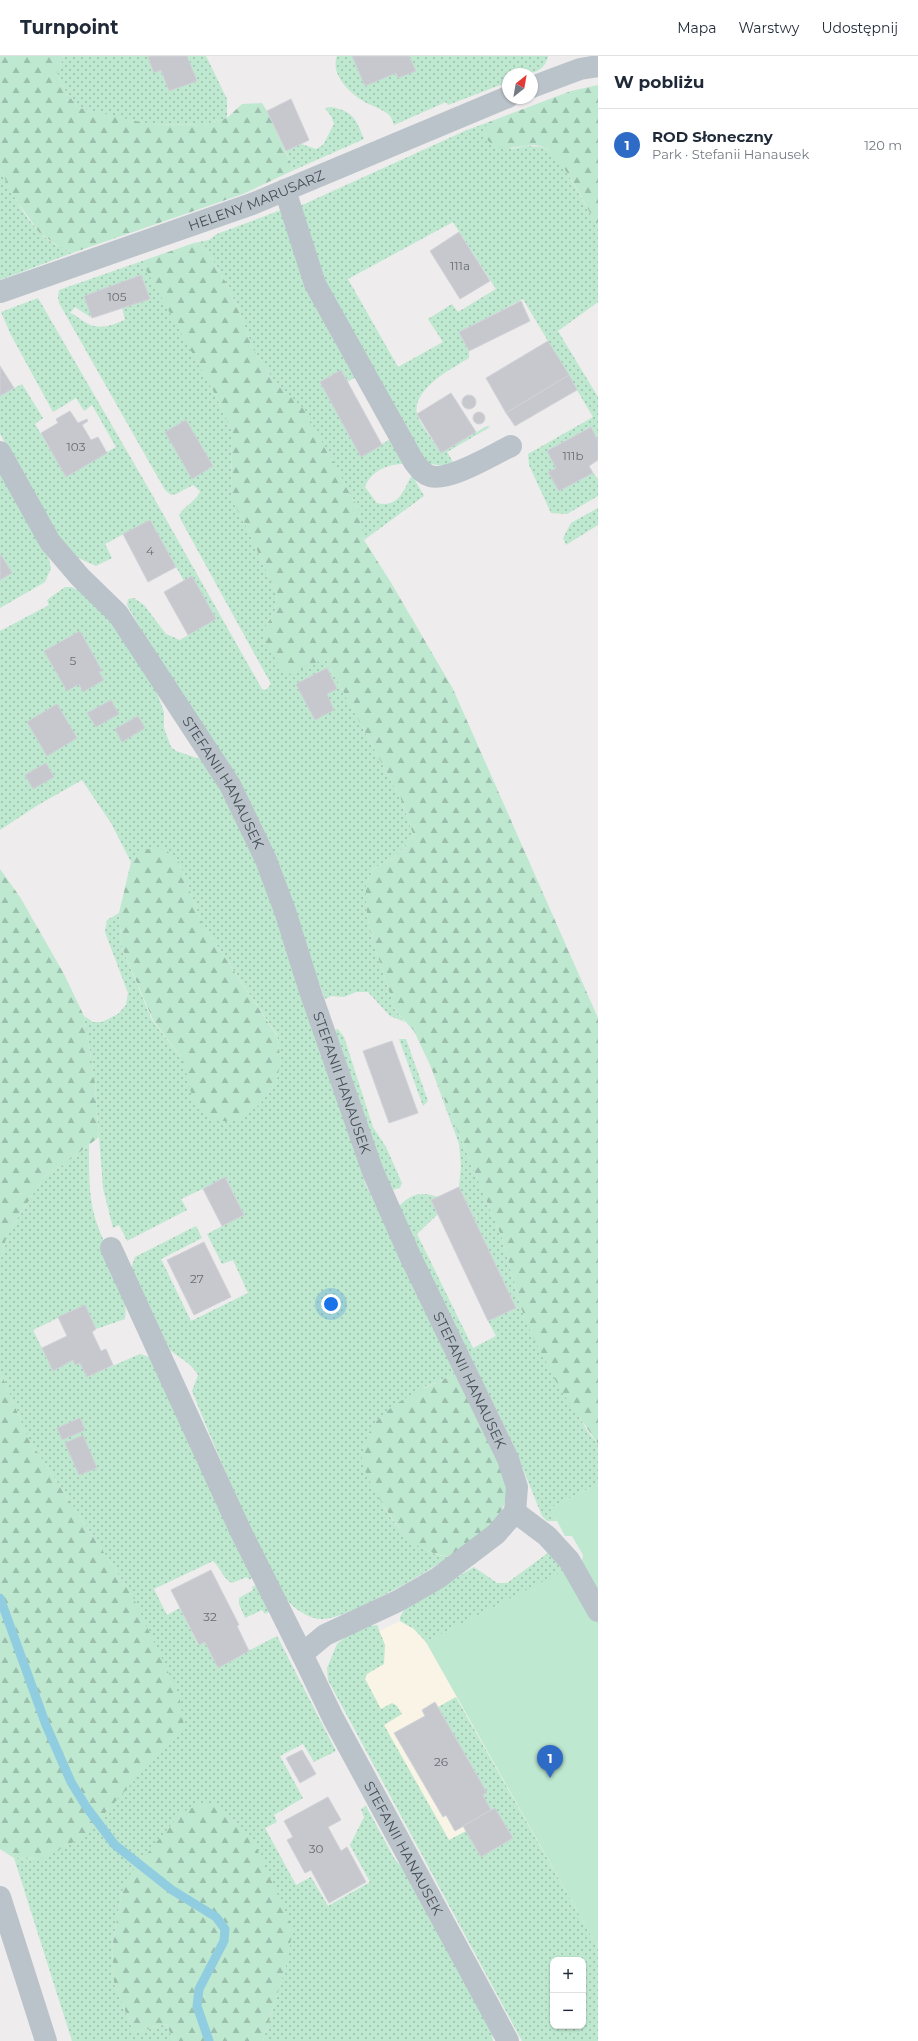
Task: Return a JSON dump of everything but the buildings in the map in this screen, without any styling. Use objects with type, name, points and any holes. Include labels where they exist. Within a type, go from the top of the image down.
[{"type":"street","points":[[538,86],[580,69],[598,66]]},
{"type":"street","name":"HELENY MARUSARZ","points":[[0,292],[252,204],[502,100]]},
{"type":"street","points":[[285,190],[315,284],[414,462],[423,472],[430,476],[439,477],[454,473],[512,446]]},
{"type":"street","name":"STEFANII HANAUSEK","points":[[0,452],[50,542],[80,577],[118,614],[230,785],[266,860],[285,911],[309,988],[373,1172],[410,1256],[508,1458],[517,1486],[515,1512]]},
{"type":"street","name":"STEFANII HANAUSEK","points":[[111,1248],[241,1532],[333,1718],[508,2041]]},
{"type":"street","points":[[302,1654],[325,1635],[398,1601],[438,1578],[496,1534],[515,1512],[547,1536],[569,1560],[598,1611]]},
{"type":"street","points":[[0,1897],[46,2041]]},
{"type":"shaded area","points":[[400,1621],[414,1629],[426,1642],[548,1859],[463,1908],[338,1651]]},
{"type":"green space","points":[[0,56],[64,56],[57,73],[67,94],[79,108],[149,124],[203,125],[227,118],[242,104],[262,103],[294,170],[243,194],[75,252],[63,250],[39,232],[14,197],[0,169]]},
{"type":"green space","points":[[64,56],[206,56],[227,99],[227,118],[203,125],[149,124],[79,108],[67,94],[57,73]]},
{"type":"green space","points":[[337,56],[548,56],[546,63],[538,70],[538,68],[502,68],[502,84],[448,105],[446,102],[394,125],[391,117],[381,109],[363,101],[347,88],[338,76],[336,63]]},
{"type":"green space","points":[[598,85],[598,227],[581,195],[558,160],[550,151],[535,145],[513,148],[498,147],[486,138],[484,132],[489,122],[571,91]]},
{"type":"green space","points":[[331,107],[344,111],[353,117],[359,126],[364,139],[294,170],[286,151],[301,144],[316,149],[323,145],[334,124],[331,116],[325,108]]},
{"type":"green space","points":[[489,122],[485,128],[511,149],[526,146],[542,147],[552,152],[561,162],[598,227],[598,302],[558,331],[598,397],[598,441],[590,427],[547,451],[556,468],[548,472],[559,491],[593,473],[598,479],[598,496],[567,514],[551,513],[529,465],[528,454],[593,417],[523,299],[460,332],[469,351],[469,358],[443,374],[420,396],[417,405],[418,417],[441,453],[487,426],[490,427],[447,452],[453,462],[444,466],[425,463],[320,278],[300,206],[467,130]],"holes":[[[453,222],[496,289],[458,312],[452,304],[428,319],[443,342],[398,367],[348,279]]]},
{"type":"green space","points":[[0,169],[29,220],[50,241],[62,248],[75,252],[0,280]]},
{"type":"green space","points":[[281,210],[358,376],[347,382],[341,370],[320,382],[361,457],[392,438],[407,464],[388,466],[376,472],[365,487],[377,503],[390,503],[395,501],[403,492],[412,475],[424,496],[364,540],[358,508],[304,410],[277,385],[253,349],[239,310],[225,281],[207,250],[194,243],[209,240],[217,234]]},
{"type":"green space","points":[[194,243],[207,250],[225,281],[239,310],[253,349],[277,385],[304,409],[358,508],[364,540],[390,581],[453,689],[598,1018],[598,1444],[560,1389],[531,1333],[520,1305],[502,1238],[430,1065],[414,1031],[395,1010],[370,931],[366,906],[366,884],[374,868],[392,859],[407,845],[413,834],[401,799],[325,658],[291,674],[283,671],[266,644],[264,630],[275,610],[277,594],[246,526],[231,498],[232,432],[216,396],[144,266],[148,259]]},
{"type":"green space","points":[[148,259],[145,266],[216,396],[232,432],[231,498],[246,526],[277,594],[275,610],[264,630],[325,658],[401,799],[413,834],[407,845],[392,859],[374,868],[366,884],[366,906],[370,931],[395,1010],[405,1022],[390,1016],[368,992],[356,992],[344,997],[331,996],[325,999],[316,976],[152,648],[127,605],[128,599],[134,598],[144,605],[166,634],[180,640],[215,619],[184,581],[150,520],[105,544],[112,558],[96,566],[74,556],[53,529],[0,434],[0,396],[22,384],[43,418],[35,424],[66,476],[116,447],[92,405],[84,411],[76,398],[53,412],[11,335],[1,312],[38,298],[150,491],[262,689],[266,690],[271,684],[179,515],[184,508],[196,498],[200,491],[193,485],[171,495],[165,490],[59,303],[59,290]],"holes":[[[141,275],[149,299],[122,308],[125,320],[99,327],[88,324],[70,313],[75,307],[92,318],[84,296]]]},
{"type":"green space","points":[[0,471],[33,528],[49,559],[51,568],[45,582],[0,608]]},
{"type":"green space","points":[[598,508],[598,525],[566,545],[563,538],[571,523]]},
{"type":"green space","points":[[65,587],[71,587],[78,590],[107,616],[155,688],[164,712],[164,728],[171,747],[176,751],[203,760],[237,816],[264,882],[366,1185],[458,1373],[425,1387],[362,1459],[375,1490],[393,1521],[404,1534],[417,1545],[432,1553],[449,1557],[367,1604],[333,1617],[318,1619],[300,1612],[285,1598],[280,1591],[239,1502],[192,1391],[198,1375],[195,1370],[170,1350],[131,1268],[135,1257],[196,1226],[202,1238],[161,1259],[191,1321],[248,1293],[233,1260],[222,1264],[207,1234],[244,1215],[226,1178],[181,1199],[187,1210],[127,1241],[119,1225],[113,1228],[103,1188],[95,1083],[84,1016],[93,1022],[102,1022],[118,1014],[126,1005],[128,993],[105,932],[107,920],[119,913],[122,948],[152,1020],[183,1060],[258,1106],[276,1083],[281,1061],[277,1035],[202,923],[179,862],[140,851],[131,862],[111,823],[82,780],[38,805],[0,830],[0,631],[49,605],[47,600]]},
{"type":"green space","points":[[157,847],[167,851],[179,862],[202,923],[277,1036],[281,1061],[276,1083],[258,1106],[235,1121],[219,1121],[207,1116],[194,1105],[183,1060],[153,1020],[122,948],[119,913],[131,862],[140,851]]},
{"type":"green space","points":[[0,869],[20,897],[64,974],[84,1016],[95,1083],[99,1137],[67,1162],[44,1177],[7,1235],[0,1262]]},
{"type":"green space","points":[[338,1029],[344,1037],[373,1127],[386,1147],[402,1183],[400,1188],[391,1190],[335,1030]]},
{"type":"green space","points":[[399,1039],[406,1039],[428,1101],[423,1106]]},
{"type":"green space","points":[[430,1065],[502,1238],[520,1305],[531,1332],[588,1432],[598,1444],[598,1484],[550,1508],[557,1521],[547,1521],[542,1516],[513,1444],[416,1245],[399,1206],[412,1196],[426,1194],[438,1197],[431,1200],[438,1214],[417,1234],[473,1348],[496,1336],[488,1321],[516,1308],[459,1187],[461,1166],[459,1144]]},
{"type":"green space","points":[[89,1145],[90,1183],[93,1212],[100,1233],[116,1269],[124,1294],[125,1319],[96,1329],[85,1305],[33,1330],[53,1371],[73,1360],[75,1365],[80,1363],[87,1377],[140,1354],[149,1357],[255,1576],[249,1580],[247,1577],[232,1583],[226,1579],[213,1561],[154,1589],[167,1615],[180,1608],[198,1645],[205,1642],[218,1667],[277,1636],[336,1751],[314,1762],[303,1744],[280,1756],[303,1798],[274,1815],[277,1822],[265,1828],[296,1885],[311,1877],[328,1906],[370,1882],[350,1845],[364,1817],[361,1809],[366,1806],[394,1858],[411,1879],[491,2025],[493,2041],[263,2041],[287,1962],[122,1891],[112,1946],[114,1983],[134,2033],[166,2024],[174,2041],[72,2041],[14,1858],[42,1859],[132,1595],[28,1438],[0,1371],[0,1262],[7,1235],[44,1177]]},
{"type":"green space","points":[[0,1371],[28,1438],[132,1595],[179,1695],[184,1726],[84,1836],[42,1859],[14,1858],[0,1849]]},
{"type":"green space","points":[[458,1373],[493,1446],[508,1490],[503,1508],[493,1524],[449,1557],[424,1549],[414,1544],[404,1535],[373,1488],[363,1465],[362,1457],[370,1431],[386,1412],[409,1396]]},
{"type":"green space","points":[[598,1484],[598,1948],[426,1642],[582,1561],[583,1555],[572,1536],[565,1536],[550,1508]]},
{"type":"green space","points":[[552,1550],[568,1569],[426,1642],[414,1629],[400,1621],[400,1617],[405,1609],[474,1567],[497,1583],[507,1583]]},
{"type":"green space","points":[[259,1584],[272,1610],[265,1614],[262,1610],[245,1618],[239,1604],[239,1598],[253,1590],[252,1587]]},
{"type":"green space","points":[[377,1625],[385,1645],[384,1664],[367,1674],[365,1679],[381,1709],[392,1703],[397,1706],[402,1714],[384,1725],[449,1840],[466,1831],[481,1857],[513,1838],[495,1808],[491,1810],[483,1795],[486,1793],[438,1707],[456,1697],[598,1948],[598,2041],[522,2041],[328,1680],[327,1668],[337,1644],[348,1635],[369,1626]]},
{"type":"green space","points":[[198,1805],[219,1805],[251,1836],[293,1928],[287,1962],[263,2041],[174,2041],[166,2024],[134,2033],[114,1983],[112,1947],[122,1891],[131,1873],[181,1813]]},
{"type":"waterway","points":[[0,1598],[46,1725],[71,1782],[87,1808],[115,1845],[172,1890],[216,1917],[225,1929],[224,1941],[199,1989],[197,2006],[209,2041]]},
{"type":"place","name":"ROD Słoneczny","points":[[550,1778]]}]
